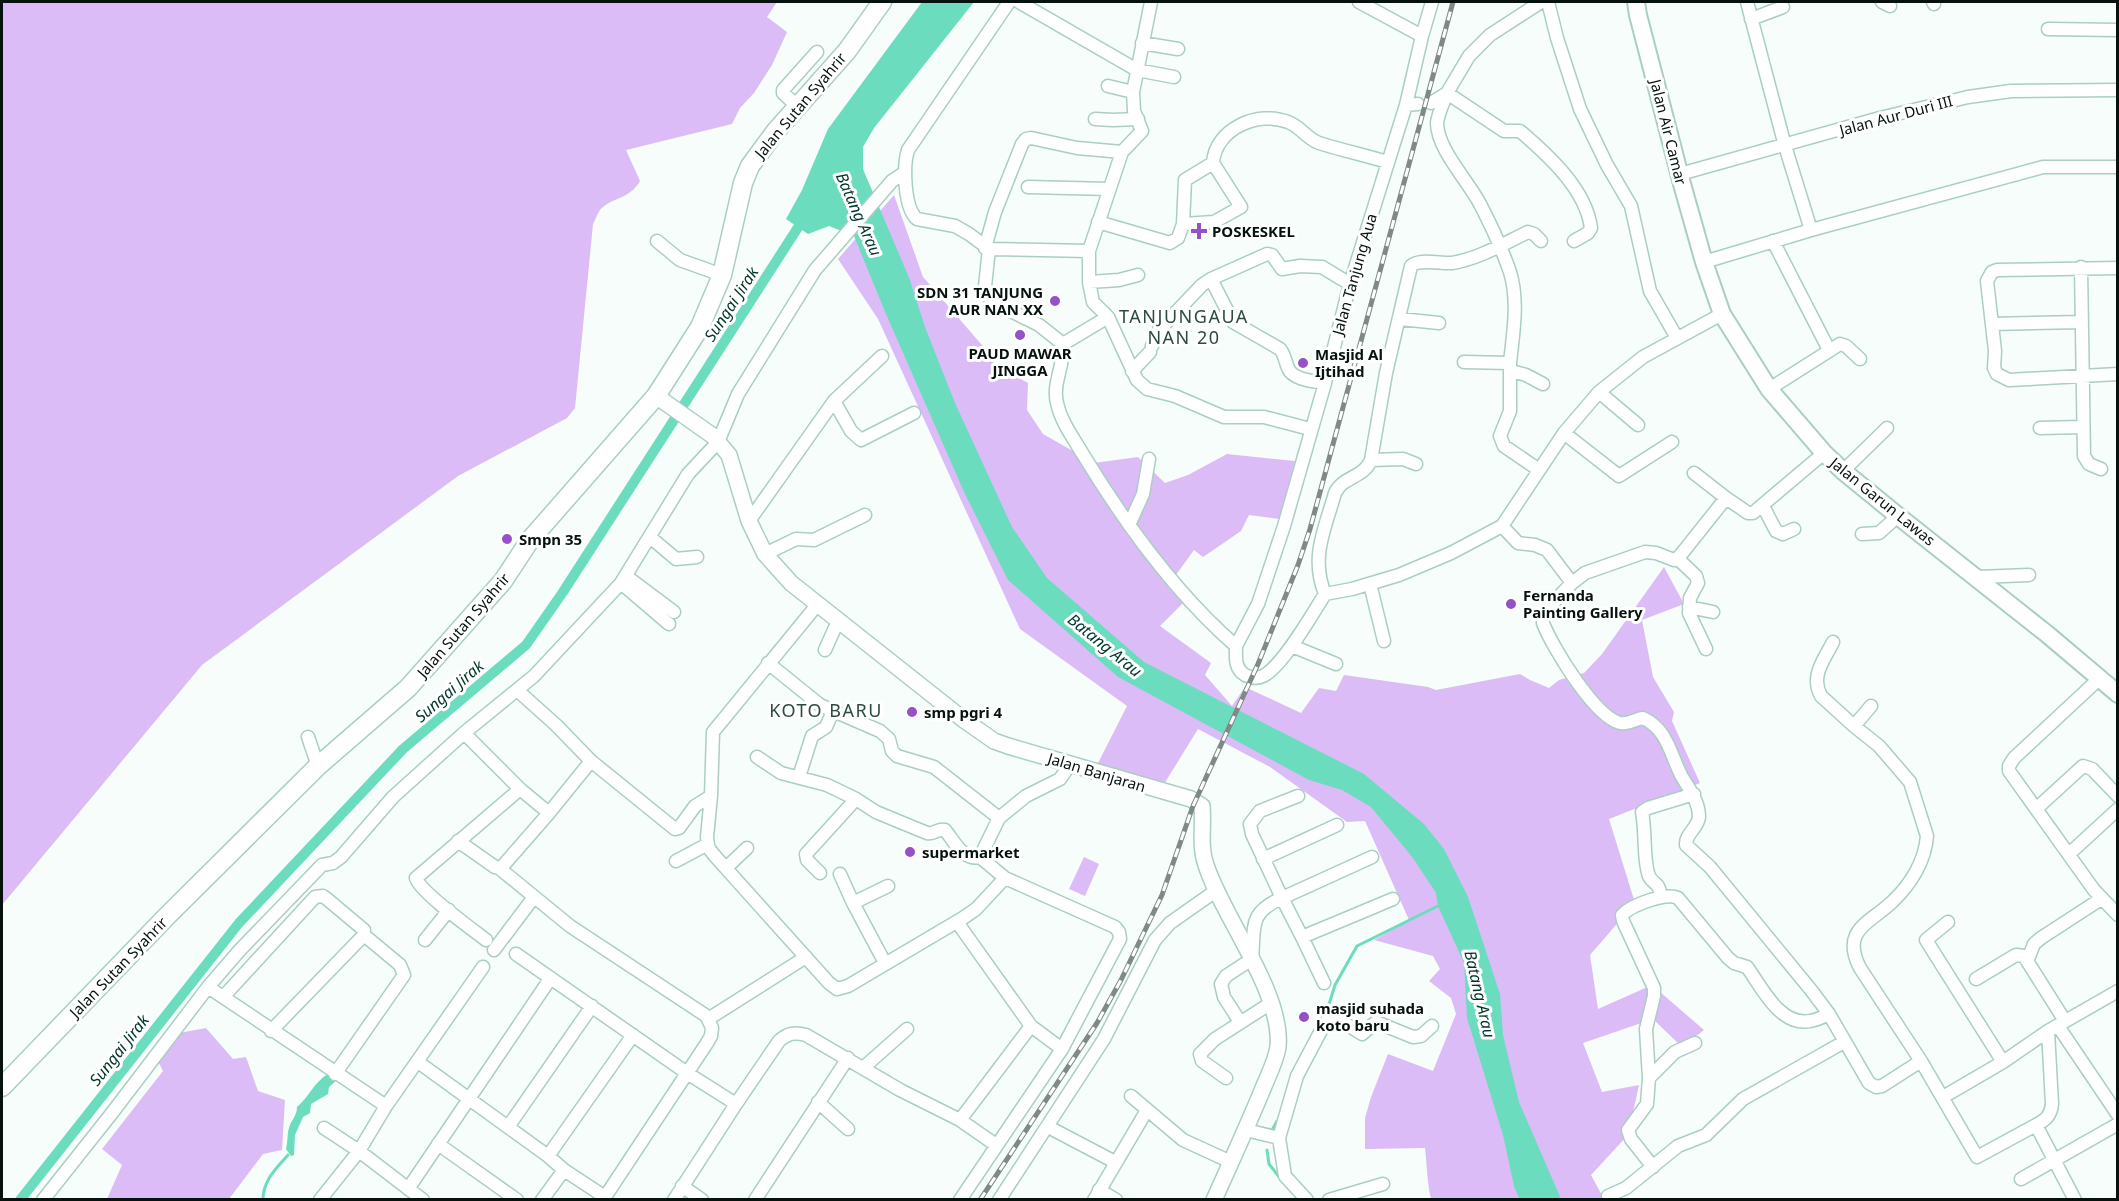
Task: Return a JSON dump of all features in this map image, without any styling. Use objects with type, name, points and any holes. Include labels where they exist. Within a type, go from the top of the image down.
[{"type":"main road","name":"Jalan Sutan Syahrir","points":[[2,1087],[175,907],[318,766],[408,688],[502,581],[530,540],[659,398],[699,327],[722,276],[746,173],[774,132],[847,51],[882,2]]},
{"type":"main road","name":"Jalan Air Camar","points":[[1636,2],[1704,262]]},
{"type":"main road","name":"Jalan Garun Lawas","points":[[1704,262],[1722,314],[1769,389],[1824,453],[1843,471],[1978,578],[2118,694]]},
{"type":"street","points":[[1009,2],[911,143],[904,173],[909,203],[915,219],[956,226],[987,249],[1089,251]]},
{"type":"street","points":[[1019,2],[1137,70],[1174,77]]},
{"type":"street","points":[[1151,2],[1133,92],[1134,111],[1142,132],[1122,152],[1089,251],[1089,282],[1095,304],[1108,317],[1132,371],[1137,380],[1147,389],[1175,396],[1224,417],[1264,417],[1310,429]]},
{"type":"street","points":[[1359,2],[1422,36]]},
{"type":"street","name":"Jalan Tanjung Aua","points":[[1236,646],[1258,604],[1272,566],[1325,383],[1350,284],[1387,162],[1419,104],[1422,36],[1432,2]]},
{"type":"street","points":[[1539,470],[1500,440],[1500,434],[1509,415],[1514,321],[1514,297],[1510,273],[1480,203],[1451,158],[1438,131],[1439,114],[1461,67],[1500,27],[1541,2]]},
{"type":"street","points":[[1548,2],[1559,46],[1580,109],[1607,165],[1631,206],[1650,291],[1677,338]]},
{"type":"street","points":[[1747,2],[1785,146],[1811,230]]},
{"type":"street","points":[[1751,20],[1783,7]]},
{"type":"street","points":[[2048,29],[2118,30]]},
{"type":"street","points":[[1142,43],[1178,50]]},
{"type":"street","points":[[797,106],[783,93],[783,90],[818,52]]},
{"type":"street","points":[[1108,86],[1133,92]]},
{"type":"street","name":"Jalan Aur Duri III","points":[[1680,174],[1880,118],[1968,97],[2012,91],[2118,90]]},
{"type":"street","points":[[1419,104],[1447,93]]},
{"type":"street","points":[[1447,93],[1504,131],[1516,129],[1522,132],[1545,153],[1574,187],[1587,213],[1591,228],[1588,233],[1574,241]]},
{"type":"street","points":[[1095,119],[1138,119]]},
{"type":"street","points":[[1183,224],[1214,222],[1241,207],[1213,163],[1216,149],[1232,129],[1248,122],[1273,119],[1292,123],[1316,142],[1387,162]]},
{"type":"street","points":[[1063,344],[1039,325],[991,301],[985,286],[987,249],[995,212],[1026,139],[1031,138],[1077,148],[1122,152]]},
{"type":"street","points":[[1098,222],[1170,243],[1178,238],[1183,224],[1185,180],[1213,163]]},
{"type":"street","points":[[1704,262],[1811,230],[2043,167],[2118,167]]},
{"type":"street","points":[[43,1200],[208,987],[239,951],[316,871],[324,864],[333,863],[341,857],[393,797],[464,733],[534,676],[624,580],[688,474],[715,439],[738,394],[815,270],[892,181],[904,173]]},
{"type":"street","points":[[1028,187],[1109,189]]},
{"type":"street","points":[[1325,594],[1318,576],[1317,562],[1335,493],[1341,484],[1364,472],[1371,460],[1386,374],[1413,264],[1459,262],[1528,232],[1541,241]]},
{"type":"street","points":[[1773,241],[1829,350]]},
{"type":"street","points":[[657,242],[680,260],[722,276]]},
{"type":"street","points":[[1132,371],[1151,349],[1155,337],[1163,326],[1210,279],[1269,254],[1282,269],[1300,266],[1322,267],[1350,284]]},
{"type":"street","points":[[2081,267],[2084,459],[2101,470]]},
{"type":"street","points":[[2118,268],[1997,270],[1992,272],[1987,281],[1995,351],[1994,368],[1997,374],[2009,380],[2118,374]]},
{"type":"street","points":[[1089,282],[1119,280],[1138,275]]},
{"type":"street","points":[[1210,279],[1235,325],[1280,349],[1289,370],[1295,376],[1325,383]]},
{"type":"street","points":[[1063,344],[1056,390],[1059,410],[1101,484],[1129,525],[1178,588],[1208,621],[1236,646],[1238,668],[1244,674],[1255,678],[1266,675],[1292,646],[1325,594],[1399,575],[1450,553],[1502,526],[1564,433],[1599,392],[1635,363],[1722,314]]},
{"type":"street","points":[[1063,344],[1108,317]]},
{"type":"street","points":[[1400,319],[1439,323]]},
{"type":"street","points":[[1992,324],[2081,322]]},
{"type":"street","points":[[1769,389],[1840,344],[1844,344],[1860,359]]},
{"type":"street","points":[[749,521],[834,401],[882,356]]},
{"type":"street","points":[[1464,362],[1510,367],[1543,384]]},
{"type":"street","points":[[1599,392],[1638,424]]},
{"type":"street","points":[[659,398],[715,439]]},
{"type":"street","points":[[834,401],[851,431],[861,440],[914,414]]},
{"type":"street","points":[[2040,428],[2082,427]]},
{"type":"street","points":[[1843,471],[1887,428]]},
{"type":"street","points":[[1564,433],[1619,476],[1672,442]]},
{"type":"street","name":"Jalan Banjaran","points":[[715,439],[732,460],[749,521],[765,554],[791,583],[964,720],[994,741],[1200,804],[1203,808],[1201,834],[1203,858],[1252,959],[1270,1004],[1278,1037],[1278,1050],[1250,1132],[1231,1162],[1214,1200]]},
{"type":"street","points":[[1694,473],[1748,513],[1753,513],[1824,453]]},
{"type":"street","points":[[1129,525],[1143,494],[1149,459]]},
{"type":"street","points":[[1371,460],[1403,459],[1416,464]]},
{"type":"street","points":[[1726,498],[1673,561],[1656,553],[1645,552],[1594,569],[1572,583],[1544,613],[1542,620],[1544,627],[1588,698],[1595,705],[1611,719],[1620,723],[1643,718],[1659,730],[1666,740],[1681,775],[1694,794],[1699,817],[1696,826],[1686,840],[1686,845],[1710,867],[1761,927],[1829,1014],[1866,1078],[1876,1087],[1885,1084],[1921,1061]]},
{"type":"street","points":[[1763,506],[1776,531],[1783,534],[1794,529]]},
{"type":"street","points":[[765,554],[796,539],[814,540],[865,515]]},
{"type":"street","points":[[1862,534],[1879,533],[1898,516]]},
{"type":"street","points":[[1502,526],[1518,543],[1535,545],[1546,550],[1572,583]]},
{"type":"street","points":[[650,537],[677,560],[698,557]]},
{"type":"street","points":[[1677,558],[1697,579],[1689,606],[1691,619],[1706,649]]},
{"type":"street","points":[[1978,578],[2029,575]]},
{"type":"street","points":[[624,580],[671,618]]},
{"type":"street","points":[[1370,584],[1384,641]]},
{"type":"street","points":[[817,604],[713,732],[708,844],[714,855],[829,983],[837,989],[848,987],[957,922],[975,909],[1005,878]]},
{"type":"street","points":[[1689,606],[1713,612]]},
{"type":"street","points":[[825,650],[838,621]]},
{"type":"street","points":[[1833,642],[1816,673],[1816,685],[1821,696],[1879,746],[1910,782],[1926,830],[1926,844],[1918,868],[1892,903],[1863,926],[1856,938],[1853,952],[1860,968],[1921,1061],[1977,1157],[2045,1120],[2052,1109],[2057,1026]]},
{"type":"street","points":[[1292,646],[1336,664]]},
{"type":"street","points":[[768,663],[820,705],[880,731],[889,739],[892,751],[897,756],[934,767],[999,818]]},
{"type":"street","points":[[2100,678],[2014,758],[2009,766],[2012,778],[2101,899],[2118,915]]},
{"type":"street","points":[[517,690],[591,761],[676,829],[695,806],[711,796]]},
{"type":"street","points":[[1854,726],[1871,706]]},
{"type":"street","points":[[799,777],[812,736],[826,727],[833,711]]},
{"type":"street","points":[[464,733],[520,789],[549,813]]},
{"type":"street","points":[[308,737],[318,766]]},
{"type":"street","points":[[757,758],[781,773],[834,787],[876,812],[931,834],[943,829],[966,855],[980,857],[1005,878],[1113,926],[1119,932],[1119,942],[1062,1049],[960,1200]]},
{"type":"street","points":[[499,868],[506,865],[591,761]]},
{"type":"street","points":[[980,857],[999,818],[1026,796],[1060,779],[1071,763]]},
{"type":"street","points":[[2036,809],[2083,766],[2092,769],[2118,796]]},
{"type":"street","points":[[520,789],[416,878],[417,883],[490,945],[534,897]]},
{"type":"street","points":[[1661,897],[1659,888],[1647,872],[1646,829],[1642,812],[1648,808],[1694,794]]},
{"type":"street","points":[[1299,796],[1260,811],[1253,818],[1250,829],[1324,982]]},
{"type":"street","points":[[820,873],[805,856],[856,799]]},
{"type":"street","points":[[2069,854],[2116,813]]},
{"type":"street","points":[[1263,859],[1337,825]]},
{"type":"street","points":[[418,1062],[604,1198],[711,1036],[712,1028],[708,1019],[681,998],[570,926],[499,868],[458,841]]},
{"type":"street","points":[[676,861],[708,844]]},
{"type":"street","points":[[726,868],[747,848]]},
{"type":"street","points":[[1240,1022],[1224,997],[1221,982],[1226,976],[1252,959],[1257,916],[1267,905],[1372,857]]},
{"type":"street","points":[[840,874],[885,963]]},
{"type":"street","points":[[853,903],[888,886]]},
{"type":"street","points":[[999,1200],[1104,1039],[1155,940],[1170,923],[1217,890]]},
{"type":"street","points":[[224,996],[315,897],[327,898],[363,930],[364,935],[400,965],[405,975],[335,1074]]},
{"type":"street","points":[[1653,1167],[1628,1133],[1630,1125],[1647,1104],[1649,1078],[1646,1029],[1654,988],[1622,915],[1629,909],[1661,897],[1678,898],[1728,958],[1734,963],[1747,967],[1766,994],[1787,1016],[1806,1022],[1829,1014]]},
{"type":"street","points":[[1302,937],[1393,899]]},
{"type":"street","points":[[2028,959],[2037,941],[2101,899]]},
{"type":"street","points":[[425,940],[449,910]]},
{"type":"street","points":[[957,922],[1030,1026],[1062,1049]]},
{"type":"street","points":[[1948,922],[1926,940],[2002,1062]]},
{"type":"street","points":[[271,1031],[364,935]]},
{"type":"street","points":[[516,954],[687,1073],[736,1104]]},
{"type":"street","points":[[1976,979],[2019,954],[2028,959],[2057,1026],[2118,1115]]},
{"type":"street","points":[[708,1019],[806,957]]},
{"type":"street","points":[[320,1200],[359,1151],[386,1106],[483,967]]},
{"type":"street","points":[[408,1189],[550,979]]},
{"type":"street","points":[[208,987],[386,1106]]},
{"type":"street","points":[[1943,1097],[2118,991]]},
{"type":"street","points":[[1226,1078],[1202,1061],[1200,1054],[1215,1039],[1270,1004]]},
{"type":"street","points":[[508,1127],[592,1006]]},
{"type":"street","points":[[1307,1200],[1285,1176],[1275,1137],[1297,1076],[1325,1023],[1330,1018],[1338,1019],[1362,1035],[1376,1022],[1413,1037],[1421,1036],[1432,1026]]},
{"type":"street","points":[[960,1120],[1030,1026]]},
{"type":"street","points":[[863,1068],[907,1029]]},
{"type":"street","points":[[674,1200],[764,1061],[779,1041],[789,1034],[806,1035],[911,1096],[960,1120],[996,1144]]},
{"type":"street","points":[[548,1156],[633,1035]]},
{"type":"street","points":[[1608,1196],[1626,1188],[1678,1146],[1706,1135],[1743,1099],[1844,1042]]},
{"type":"street","points":[[1649,1078],[1675,1052],[1695,1043]]},
{"type":"street","points":[[755,1200],[848,1058]]},
{"type":"street","points":[[1131,1096],[1188,1144],[1231,1162]]},
{"type":"street","points":[[818,1102],[848,1129]]},
{"type":"street","points":[[1116,1200],[1097,1195],[1147,1110]]},
{"type":"street","points":[[2021,1179],[2118,1124]]},
{"type":"street","points":[[2036,1125],[2075,1200]]},
{"type":"street","points":[[324,1128],[359,1151],[423,1200]]},
{"type":"street","points":[[1054,1130],[1115,1162]]},
{"type":"street","points":[[1250,1132],[1275,1137]]},
{"type":"street","points":[[438,1144],[517,1200]]},
{"type":"street","points":[[543,1200],[564,1170]]},
{"type":"street","points":[[1329,1200],[1383,1184]]},
{"type":"street","points":[[682,1186],[702,1200]]},
{"type":"shaded area","points":[[2,2],[777,2],[767,17],[787,32],[772,65],[754,93],[740,108],[732,124],[626,150],[640,181],[632,191],[601,208],[593,224],[575,408],[567,418],[458,476],[202,665],[2,905]]},
{"type":"shaded area","points":[[894,195],[923,277],[988,352],[995,365],[1028,383],[1027,410],[1043,434],[1094,463],[1138,457],[1165,483],[1188,475],[1227,454],[1295,461],[1279,519],[1249,515],[1241,531],[1203,557],[1194,550],[1173,579],[1188,598],[1160,626],[1211,663],[1205,675],[1232,706],[1245,687],[1301,713],[1319,688],[1336,691],[1344,675],[1436,690],[1520,674],[1549,688],[1559,680],[1584,673],[1602,654],[1664,567],[1684,604],[1642,620],[1653,677],[1674,712],[1672,721],[1700,783],[1609,819],[1635,903],[1590,955],[1598,1009],[1652,985],[1704,1030],[1682,1047],[1653,1019],[1583,1043],[1602,1092],[1639,1085],[1628,1135],[1591,1175],[1604,1199],[1431,1199],[1425,1148],[1365,1149],[1365,1118],[1388,1054],[1433,1071],[1456,1014],[1451,998],[1429,981],[1440,969],[1433,956],[1374,940],[1409,920],[1365,821],[1347,822],[1270,767],[1198,729],[1161,789],[1095,769],[1127,706],[1020,629],[878,319],[838,259]]},
{"type":"shaded area","points":[[1084,857],[1099,864],[1085,896],[1069,889]]},
{"type":"shaded area","points":[[206,1028],[233,1059],[246,1057],[258,1091],[285,1100],[282,1150],[263,1154],[229,1199],[107,1199],[122,1165],[102,1149],[163,1071],[152,1049],[163,1036]]},
{"type":"water","name":"Batang Arau","points":[[922,2],[974,2],[874,128],[863,147],[863,169],[910,280],[925,327],[955,403],[1012,527],[1047,578],[1144,662],[1364,774],[1424,824],[1444,849],[1468,897],[1500,994],[1503,1035],[1519,1102],[1561,1199],[1519,1198],[1514,1186],[1503,1135],[1467,1018],[1464,963],[1438,906],[1436,893],[1413,858],[1371,807],[1342,790],[1309,780],[1118,677],[1008,580],[965,494],[854,236],[829,226],[808,234],[786,219],[802,190],[828,129]]},
{"type":"water","points":[[328,1074],[339,1078],[329,1087],[328,1094],[311,1104],[310,1113],[303,1117],[295,1135],[294,1155],[291,1156],[286,1149],[290,1125],[297,1107]]},
{"type":"waterway","name":"Sungai Jirak","points":[[20,1200],[239,923],[403,749],[526,645],[563,592],[806,215]]},
{"type":"waterway","points":[[1326,1014],[1335,985],[1357,946],[1440,905]]},
{"type":"waterway","points":[[1271,1132],[1277,1121]]},
{"type":"waterway","points":[[1267,1150],[1269,1164],[1280,1178]]},
{"type":"waterway","points":[[263,1200],[265,1186],[288,1155]]},
{"type":"railway","points":[[980,1200],[1097,1023],[1121,980],[1162,895],[1193,806],[1258,664],[1298,565],[1310,529],[1453,2]]},
{"type":"place","name":"POSKESKEL","points":[[1199,231]]},
{"type":"place","name":"SDN 31 TANJUNG AUR NAN XX","points":[[1055,301]]},
{"type":"place","name":"PAUD MAWAR JINGGA","points":[[1020,335]]},
{"type":"place","name":"Masjid Al Ijtihad","points":[[1303,363]]},
{"type":"place","name":"Smpn 35","points":[[507,539]]},
{"type":"place","name":"Fernanda Painting Gallery","points":[[1511,604]]},
{"type":"place","name":"smp pgri 4","points":[[912,712]]},
{"type":"place","name":"supermarket","points":[[910,852]]},
{"type":"place","name":"masjid suhada koto baru","points":[[1304,1017]]},
{"type":"district","name":"TANJUNGAUA NAN 20","points":[[1184,326]]},
{"type":"district","name":"KOTO BARU","points":[[826,710]]}]
